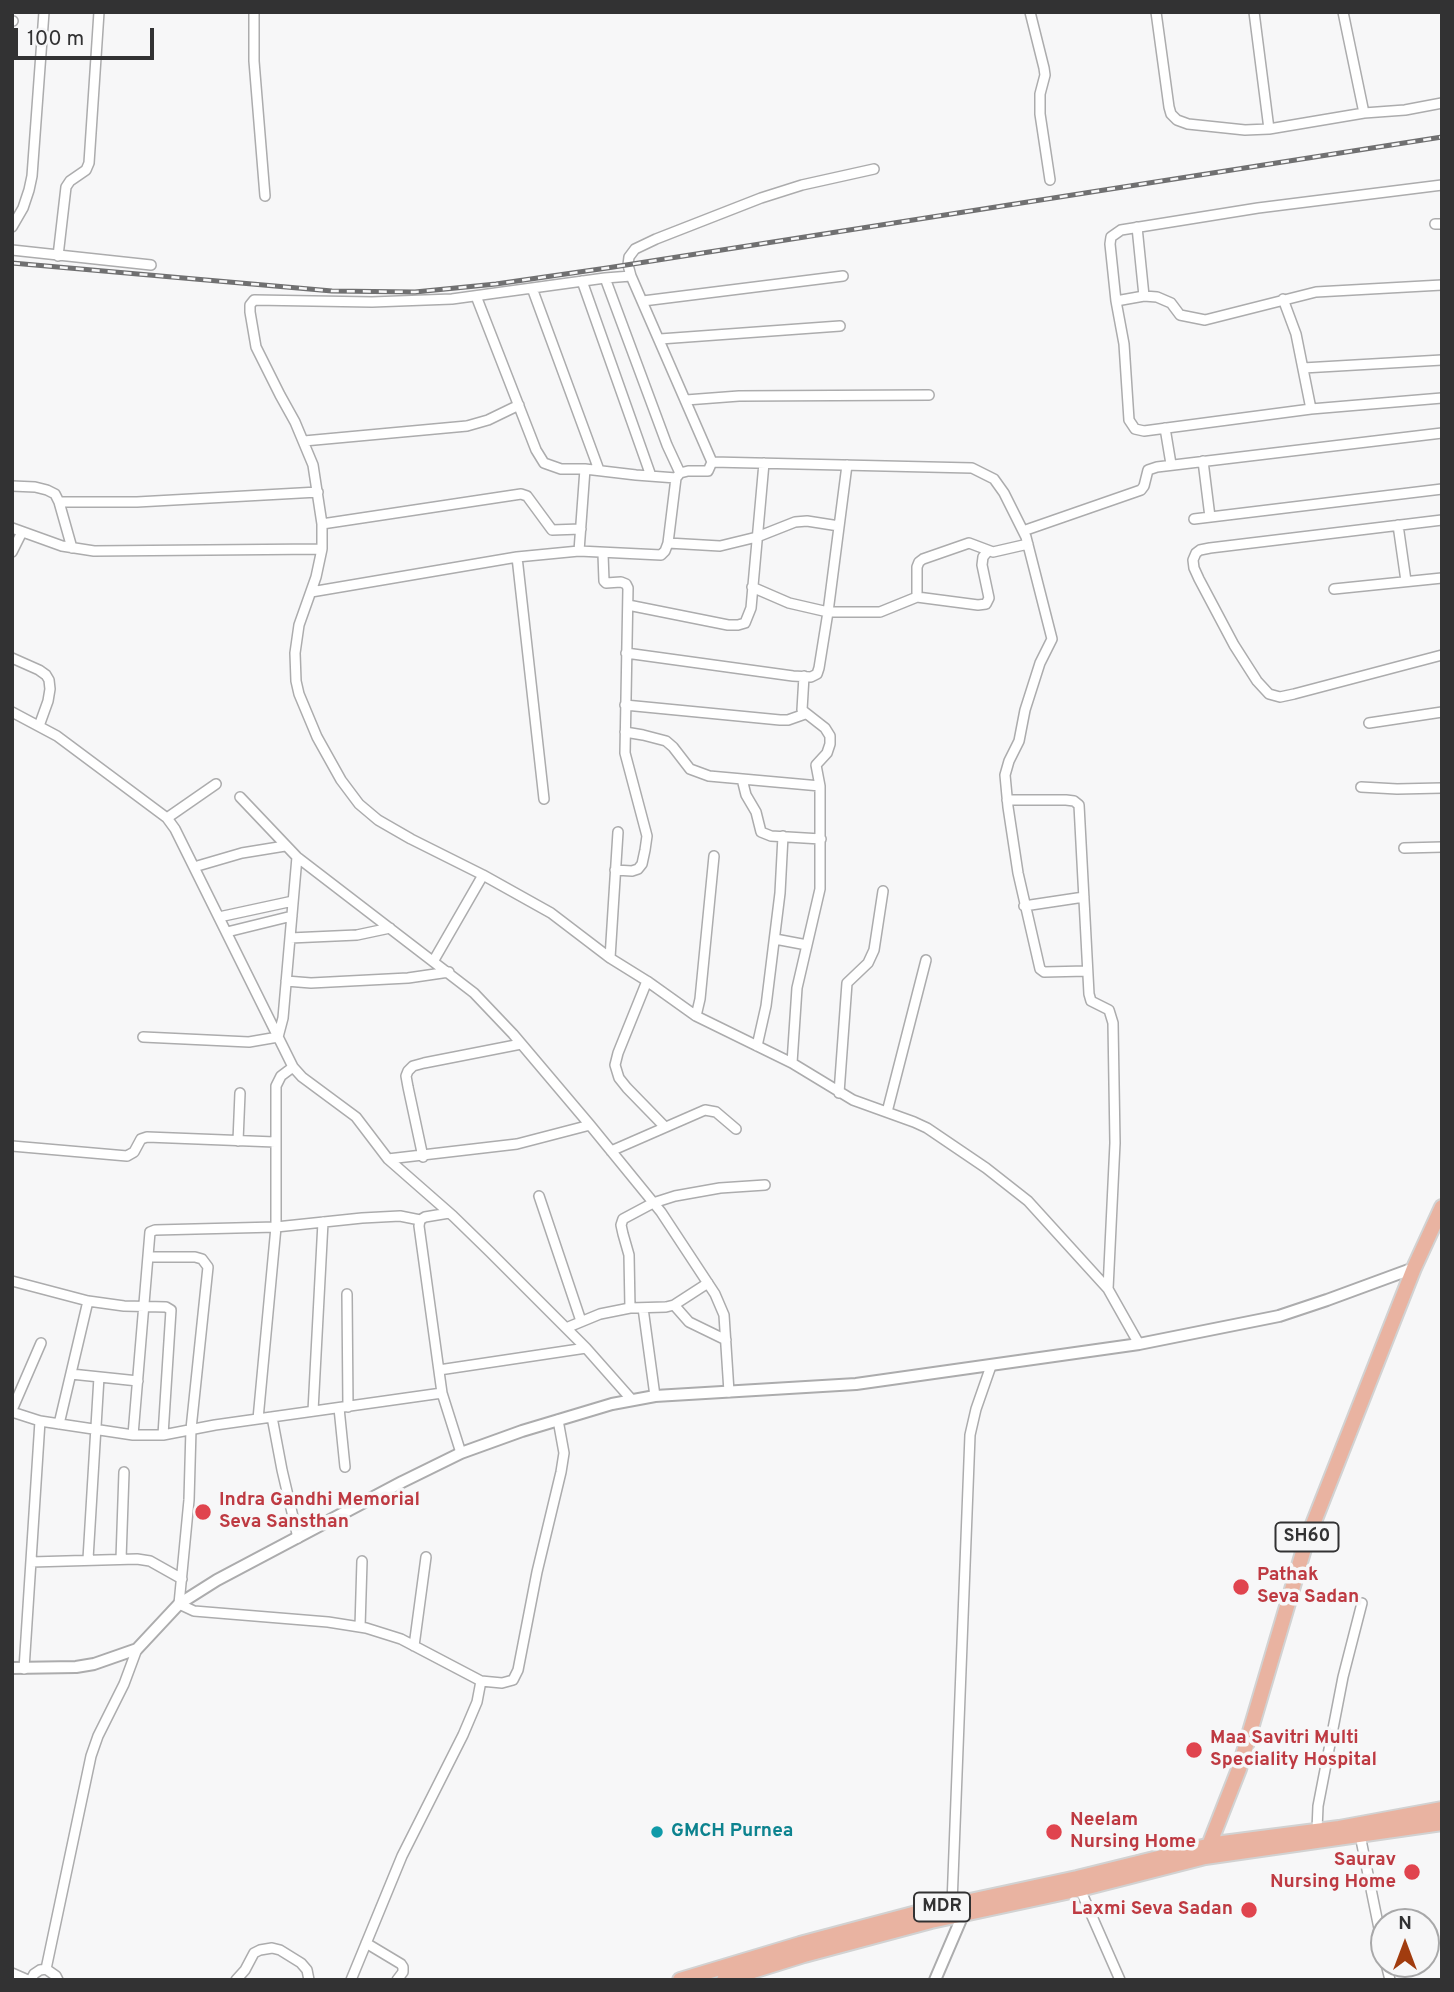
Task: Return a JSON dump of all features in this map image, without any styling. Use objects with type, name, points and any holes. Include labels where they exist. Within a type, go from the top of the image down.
[{"type":"main road","name":"SH60","points":[[1206,1852],[1239,1769],[1306,1542],[1414,1268],[1442,1207]]},
{"type":"main road","name":"MDR","points":[[685,1979],[727,1976],[800,1944],[1206,1852],[1317,1830],[1437,1817]]},
{"type":"main road","name":"MDR","points":[[961,1907],[1080,1889],[1206,1852],[1360,1835],[1406,1822]]},
{"type":"street","points":[[12,227],[23,208],[32,176],[44,12]]},
{"type":"street","points":[[58,256],[66,187],[86,170],[89,163],[99,12]]},
{"type":"street","points":[[254,12],[254,61],[265,196]]},
{"type":"street","points":[[1030,12],[1045,75],[1040,93],[1040,114],[1050,180]]},
{"type":"street","points":[[1156,12],[1169,107],[1177,120],[1188,124],[1245,130],[1269,129],[1442,103]]},
{"type":"street","points":[[1254,12],[1269,129]]},
{"type":"street","points":[[1343,12],[1364,113]]},
{"type":"street","points":[[476,296],[536,450],[544,463],[561,469],[651,476],[708,471],[712,462],[631,276],[629,257],[635,249],[656,239],[761,198],[802,185],[874,169]]},
{"type":"street","points":[[1442,185],[1258,208],[1137,227],[1121,230],[1111,237],[1115,301],[1124,344],[1129,420],[1135,429],[1144,431],[1311,409],[1442,398]]},
{"type":"street","points":[[1137,227],[1144,296]]},
{"type":"street","points":[[12,250],[151,265]]},
{"type":"street","points":[[631,276],[424,301],[254,300],[250,305],[257,347],[304,441],[313,465],[318,492],[322,524],[320,565],[299,625],[295,653],[299,694],[317,737],[341,780],[359,804],[378,820],[551,913],[610,958],[696,1016],[792,1063],[839,1093],[927,1128],[1017,1191],[1108,1289],[1139,1344]]},
{"type":"street","points":[[643,301],[843,276]]},
{"type":"street","points":[[311,592],[517,557],[579,551],[661,555],[666,551],[678,475],[605,278]]},
{"type":"street","points":[[582,281],[651,476]]},
{"type":"street","points":[[1115,301],[1144,296],[1165,299],[1180,315],[1205,320],[1316,292],[1442,285]]},
{"type":"street","points":[[533,288],[599,470]]},
{"type":"street","points":[[1283,299],[1296,334],[1311,409]]},
{"type":"street","points":[[660,339],[840,326]]},
{"type":"street","points":[[1303,368],[1442,360]]},
{"type":"street","points":[[686,400],[739,396],[929,395]]},
{"type":"street","points":[[304,441],[467,426],[519,405]]},
{"type":"street","points":[[1165,428],[1171,464]]},
{"type":"street","points":[[1023,531],[1129,496],[1144,486],[1148,470],[1171,464],[1442,433]]},
{"type":"street","points":[[1203,461],[1210,517]]},
{"type":"street","points":[[712,462],[972,468],[995,479],[1028,544],[1052,639],[1040,663],[1025,710],[1019,741],[1006,767],[1005,775],[1024,906],[1040,969],[1044,972],[1087,971]]},
{"type":"street","points":[[628,604],[715,623],[745,623],[749,616],[764,463]]},
{"type":"street","points":[[626,653],[811,677],[817,674],[847,465]]},
{"type":"street","points":[[579,551],[585,469]]},
{"type":"street","points":[[12,486],[47,490],[55,494],[60,502],[72,548]]},
{"type":"street","points":[[1194,519],[1442,489]]},
{"type":"street","points":[[60,502],[137,502],[318,492]]},
{"type":"street","points":[[322,524],[521,494],[527,496],[552,530],[581,529]]},
{"type":"street","points":[[1442,520],[1200,550],[1193,560],[1194,568],[1234,645],[1257,681],[1269,694],[1294,694],[1442,655]]},
{"type":"street","points":[[668,543],[720,546],[757,537],[794,522],[807,521],[839,526]]},
{"type":"street","points":[[1398,525],[1406,581]]},
{"type":"street","points":[[12,528],[72,548],[94,551],[322,548]]},
{"type":"street","points":[[12,552],[22,532]]},
{"type":"street","points":[[916,597],[917,567],[923,559],[970,543],[993,552],[1028,544]]},
{"type":"street","points":[[752,587],[789,603],[828,612],[880,612],[916,597],[986,604],[989,598],[982,565],[983,557],[988,551]]},
{"type":"street","points":[[603,554],[604,581],[626,584],[628,588],[626,763],[646,829],[642,864],[632,871],[615,870]]},
{"type":"street","points":[[517,557],[544,799]]},
{"type":"street","points":[[1334,589],[1442,578]]},
{"type":"street","points":[[12,659],[39,670],[49,680],[48,701],[39,726]]},
{"type":"street","points":[[792,1063],[797,988],[820,889],[820,786],[816,765],[827,753],[830,744],[830,736],[825,728],[802,710],[804,676]]},
{"type":"street","points":[[625,705],[780,720],[806,714]]},
{"type":"street","points":[[12,712],[57,736],[167,818],[175,829],[293,1066],[302,1077],[356,1117],[388,1159],[449,1213],[566,1328],[632,1400]]},
{"type":"street","points":[[1369,723],[1442,712]]},
{"type":"street","points":[[625,732],[666,741],[690,769],[709,776],[820,786]]},
{"type":"street","points":[[742,779],[761,832],[821,839]]},
{"type":"street","points":[[167,818],[216,784]]},
{"type":"street","points":[[1361,787],[1442,788]]},
{"type":"street","points":[[240,797],[297,857],[474,993],[590,1125],[653,1203],[715,1294],[724,1315],[729,1392]]},
{"type":"street","points":[[1007,800],[1066,800],[1079,805],[1087,971],[1091,1001],[1109,1010],[1113,1023],[1115,1143],[1108,1289]]},
{"type":"street","points":[[610,958],[618,832]]},
{"type":"street","points":[[757,1046],[766,1006],[775,939],[783,836]]},
{"type":"street","points":[[194,867],[242,853],[285,846]]},
{"type":"street","points":[[1404,848],[1442,847]]},
{"type":"street","points":[[696,1016],[714,856]]},
{"type":"street","points":[[278,1037],[284,1018],[297,857]]},
{"type":"street","points":[[434,960],[484,875]]},
{"type":"street","points":[[839,1093],[847,983],[868,963],[874,950],[883,891]]},
{"type":"street","points":[[1024,906],[1084,897]]},
{"type":"street","points":[[219,917],[293,901]]},
{"type":"street","points":[[227,932],[292,916]]},
{"type":"street","points":[[290,938],[356,935],[390,928]]},
{"type":"street","points":[[775,939],[807,945]]},
{"type":"street","points":[[887,1112],[926,960]]},
{"type":"street","points":[[286,981],[311,983],[408,978],[449,972]]},
{"type":"street","points":[[647,981],[615,1065],[627,1088],[665,1128]]},
{"type":"street","points":[[143,1037],[249,1042],[278,1037]]},
{"type":"street","points":[[423,1157],[406,1076],[408,1070],[424,1063],[521,1044]]},
{"type":"street","points":[[258,1419],[276,1227],[276,1086],[281,1076],[293,1066]]},
{"type":"street","points":[[238,1141],[240,1093]]},
{"type":"street","points":[[611,1151],[705,1110],[716,1112],[736,1129]]},
{"type":"street","points":[[388,1159],[517,1144],[590,1125]]},
{"type":"street","points":[[12,1146],[127,1156],[134,1152],[141,1139],[146,1137],[275,1142]]},
{"type":"street","points":[[630,1308],[629,1255],[621,1225],[623,1219],[653,1203],[695,1191],[765,1185]]},
{"type":"street","points":[[539,1196],[581,1321]]},
{"type":"street","points":[[133,1435],[150,1232],[276,1227],[400,1216],[420,1220],[449,1213]]},
{"type":"street","points":[[420,1220],[442,1393],[461,1452]]},
{"type":"street","points":[[313,1411],[323,1222]]},
{"type":"street","points":[[149,1257],[195,1257],[202,1259],[208,1267],[191,1429],[189,1500],[179,1604]]},
{"type":"street","points":[[46,1969],[91,1756],[137,1648],[179,1604],[217,1580],[402,1482],[461,1452],[558,1420],[632,1400],[655,1396],[856,1384],[1139,1344],[1279,1316],[1414,1268]]},
{"type":"street","points":[[12,1281],[88,1301],[124,1306],[166,1307],[172,1310],[163,1435]]},
{"type":"street","points":[[566,1328],[600,1314],[630,1308],[674,1305],[708,1283]]},
{"type":"street","points":[[345,1467],[343,1407],[346,1294]]},
{"type":"street","points":[[59,1424],[88,1301]]},
{"type":"street","points":[[674,1305],[689,1322],[726,1340]]},
{"type":"street","points":[[643,1308],[655,1396]]},
{"type":"street","points":[[41,1343],[12,1411],[40,1421],[133,1435],[163,1435],[442,1393]]},
{"type":"street","points":[[439,1370],[586,1348]]},
{"type":"street","points":[[935,1980],[961,1907],[970,1435],[991,1366]]},
{"type":"street","points":[[71,1374],[138,1381]]},
{"type":"street","points":[[88,1559],[99,1377]]},
{"type":"street","points":[[272,1417],[298,1538]]},
{"type":"street","points":[[179,1604],[203,1613],[328,1622],[360,1627],[401,1639],[481,1681],[502,1683],[513,1680],[518,1671],[537,1572],[561,1472],[564,1453],[558,1420]]},
{"type":"street","points":[[24,1669],[40,1421]]},
{"type":"street","points":[[121,1559],[124,1472]]},
{"type":"street","points":[[414,1646],[426,1557]]},
{"type":"street","points":[[31,1562],[137,1559],[150,1562],[182,1579]]},
{"type":"street","points":[[360,1627],[362,1560]]},
{"type":"street","points":[[1317,1830],[1318,1806],[1343,1677],[1362,1603]]},
{"type":"street","points":[[12,1668],[76,1667],[94,1664],[137,1648]]},
{"type":"street","points":[[351,1980],[402,1856],[463,1735],[477,1702],[481,1681]]},
{"type":"street","points":[[1360,1835],[1375,1908]]},
{"type":"street","points":[[1080,1889],[1120,1980]]},
{"type":"street","points":[[366,1943],[401,1964],[403,1972],[397,1980]]},
{"type":"street","points":[[236,1980],[254,1953],[272,1948],[301,1963],[307,1970],[309,1980]]},
{"type":"street","points":[[12,1973],[30,1980],[34,1974],[46,1969],[58,1980]]},
{"type":"railway","points":[[12,263],[332,291],[415,292],[496,284],[607,268],[1442,137]]},
{"type":"place","name":"Indra Gandhi Memorial Seva Sansthan","points":[[203,1512]]},
{"type":"place","name":"Pathak Seva Sadan","points":[[1241,1587]]},
{"type":"place","name":"Maa Savitri Multi Speciality Hospital","points":[[1194,1750]]},
{"type":"place","name":"GMCH Purnea","points":[[657,1832]]},
{"type":"place","name":"Neelam Nursing Home","points":[[1054,1832]]},
{"type":"place","name":"Saurav Nursing Home","points":[[1412,1872]]},
{"type":"place","name":"Laxmi Seva Sadan","points":[[1249,1910]]}]
